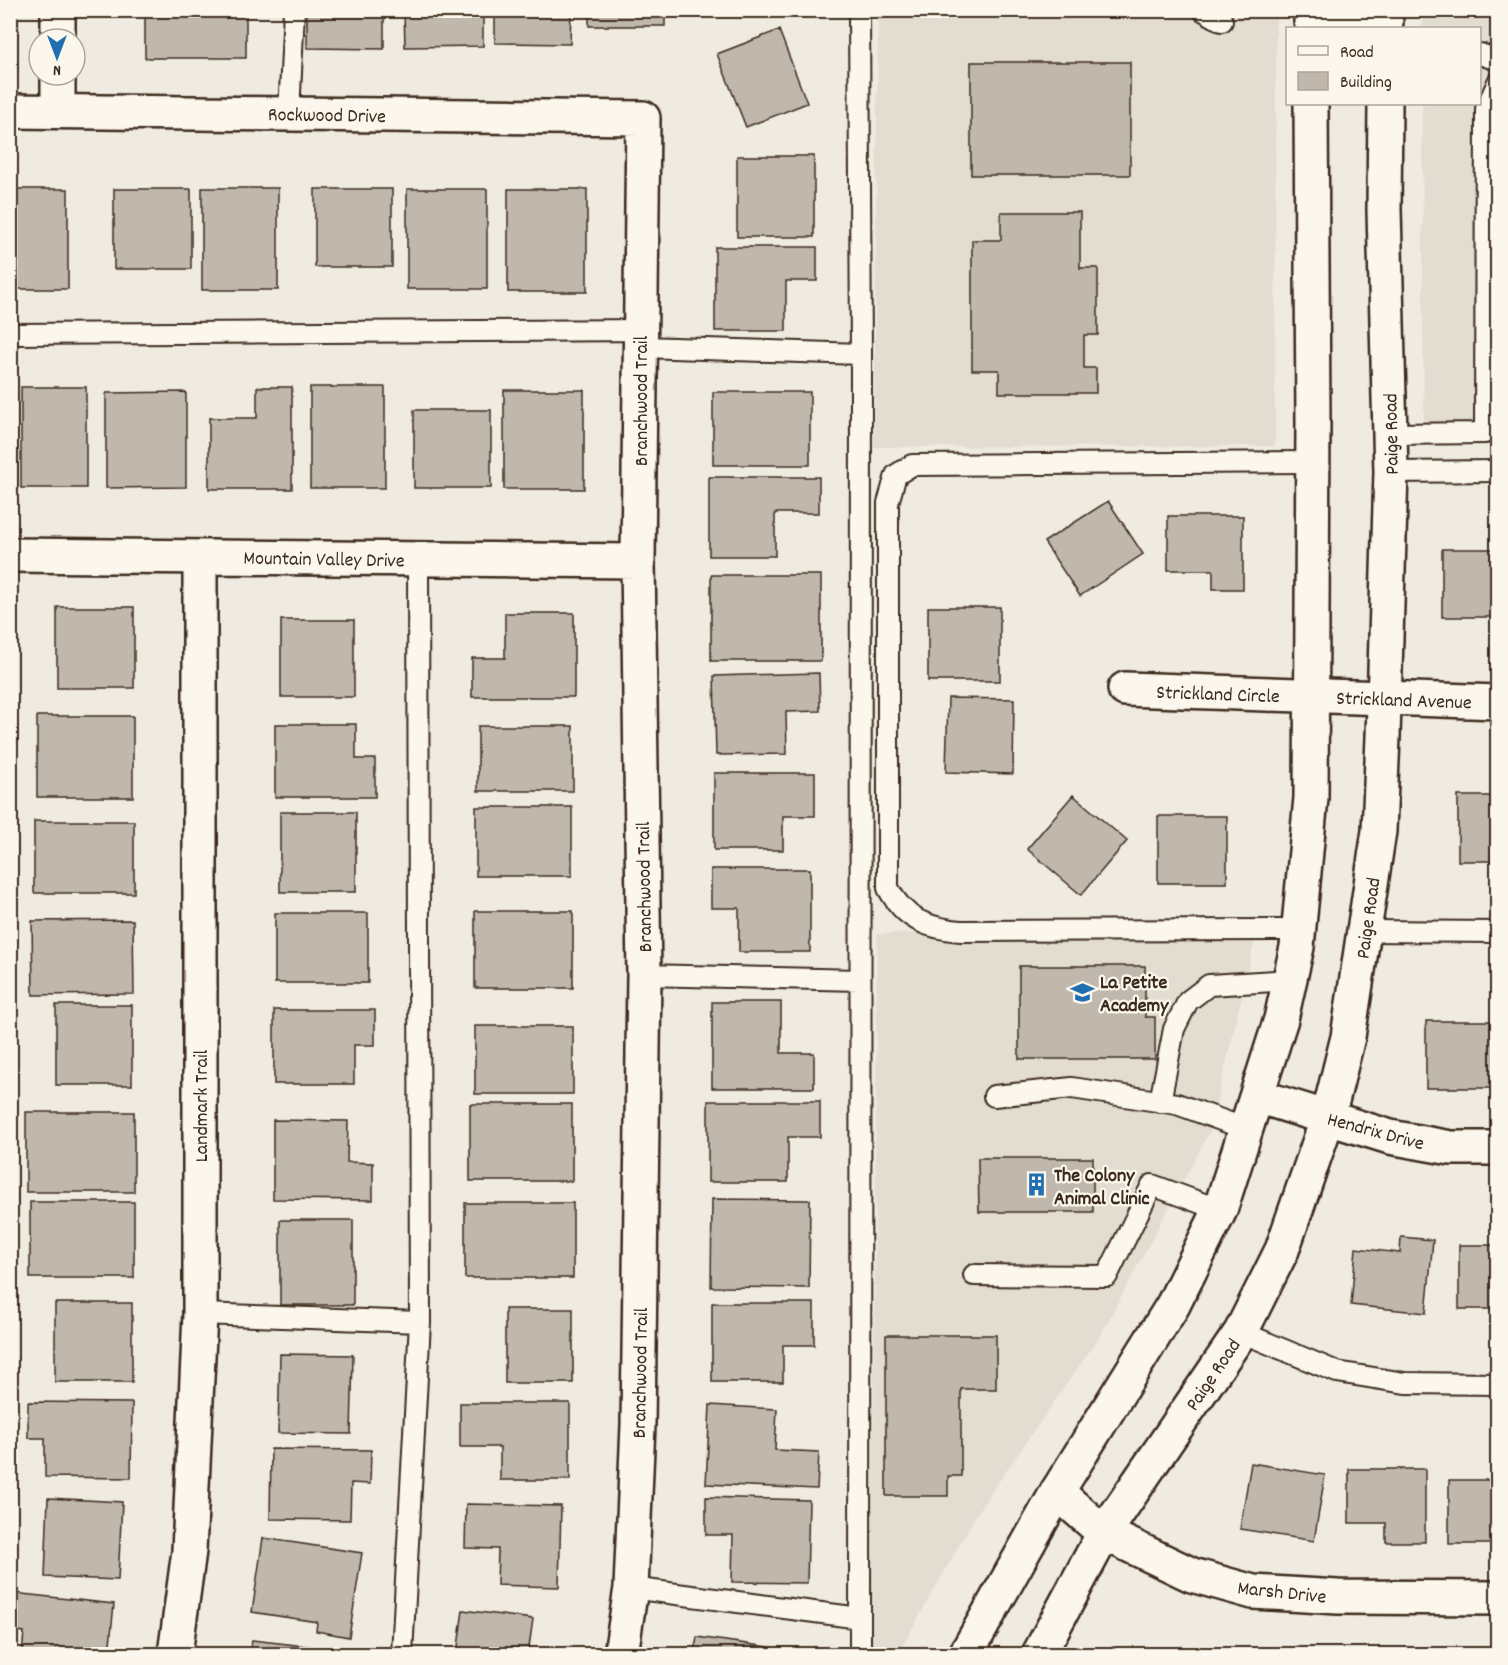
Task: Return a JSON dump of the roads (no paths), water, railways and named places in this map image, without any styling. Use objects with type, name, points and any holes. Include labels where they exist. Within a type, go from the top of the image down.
[{"type":"street","points":[[58,10],[58,27]]},
{"type":"street","points":[[1311,20],[1390,22]]},
{"type":"street","points":[[58,87],[58,111]]},
{"type":"street","points":[[966,1654],[1057,1492],[1173,1305],[1220,1210],[1281,1019],[1290,980],[1299,930],[1311,798],[1313,462],[1311,105]]},
{"type":"street","name":"Paige Road","points":[[1039,1654],[1104,1533],[1241,1332],[1282,1250],[1328,1117],[1348,1037],[1379,831],[1385,699],[1391,472],[1384,210],[1385,105]]},
{"type":"street","name":"Rockwood Drive","points":[[10,111],[643,118]]},
{"type":"street","name":"Branchwood Trail","points":[[621,1654],[631,1588],[638,1425],[644,975],[638,561],[643,118]]},
{"type":"street","name":"Mountain Valley Drive","points":[[10,555],[638,561]]},
{"type":"street","name":"Landmark Trail","points":[[175,1654],[189,1551],[200,1314],[200,557]]},
{"type":"street","name":"Strickland Circle","points":[[1125,689],[1311,696]]},
{"type":"street","name":"Strickland Avenue","points":[[1311,696],[1497,702]]},
{"type":"street","name":"Hendrix Drive","points":[[1257,1096],[1400,1139],[1451,1148],[1497,1148]]},
{"type":"street","name":"Marsh Drive","points":[[1057,1492],[1104,1533],[1192,1575],[1253,1592],[1338,1597],[1497,1598]]},
{"type":"lane","points":[[289,114],[294,10]]},
{"type":"lane","points":[[859,10],[860,1654]]},
{"type":"lane","points":[[1203,10],[1222,21]]},
{"type":"lane","points":[[1481,55],[1497,60]]},
{"type":"lane","points":[[1390,434],[1491,433],[1486,109],[1497,82]]},
{"type":"lane","points":[[10,334],[641,339],[861,354]]},
{"type":"lane","points":[[1299,930],[961,930],[936,928],[916,919],[895,901],[888,888],[888,503],[896,475],[912,465],[1313,462]]},
{"type":"lane","points":[[1391,472],[1497,471]]},
{"type":"lane","points":[[402,1654],[420,1322],[418,559]]},
{"type":"lane","points":[[1365,930],[1497,932]]},
{"type":"lane","points":[[644,975],[860,980]]},
{"type":"lane","points":[[1160,1102],[1174,1029],[1188,1001],[1209,985],[1290,980]]},
{"type":"lane","points":[[994,1096],[1072,1088],[1176,1104],[1246,1129]]},
{"type":"lane","points":[[974,1275],[1107,1276],[1152,1185],[1220,1210]]},
{"type":"lane","points":[[200,1314],[420,1322]]},
{"type":"lane","points":[[1241,1332],[1337,1372],[1405,1383],[1497,1384]]},
{"type":"lane","points":[[631,1588],[860,1618]]},
{"type":"place","name":"La Petite Academy","points":[[1082,992]]},
{"type":"place","name":"The Colony Animal Clinic","points":[[1036,1185]]}]
